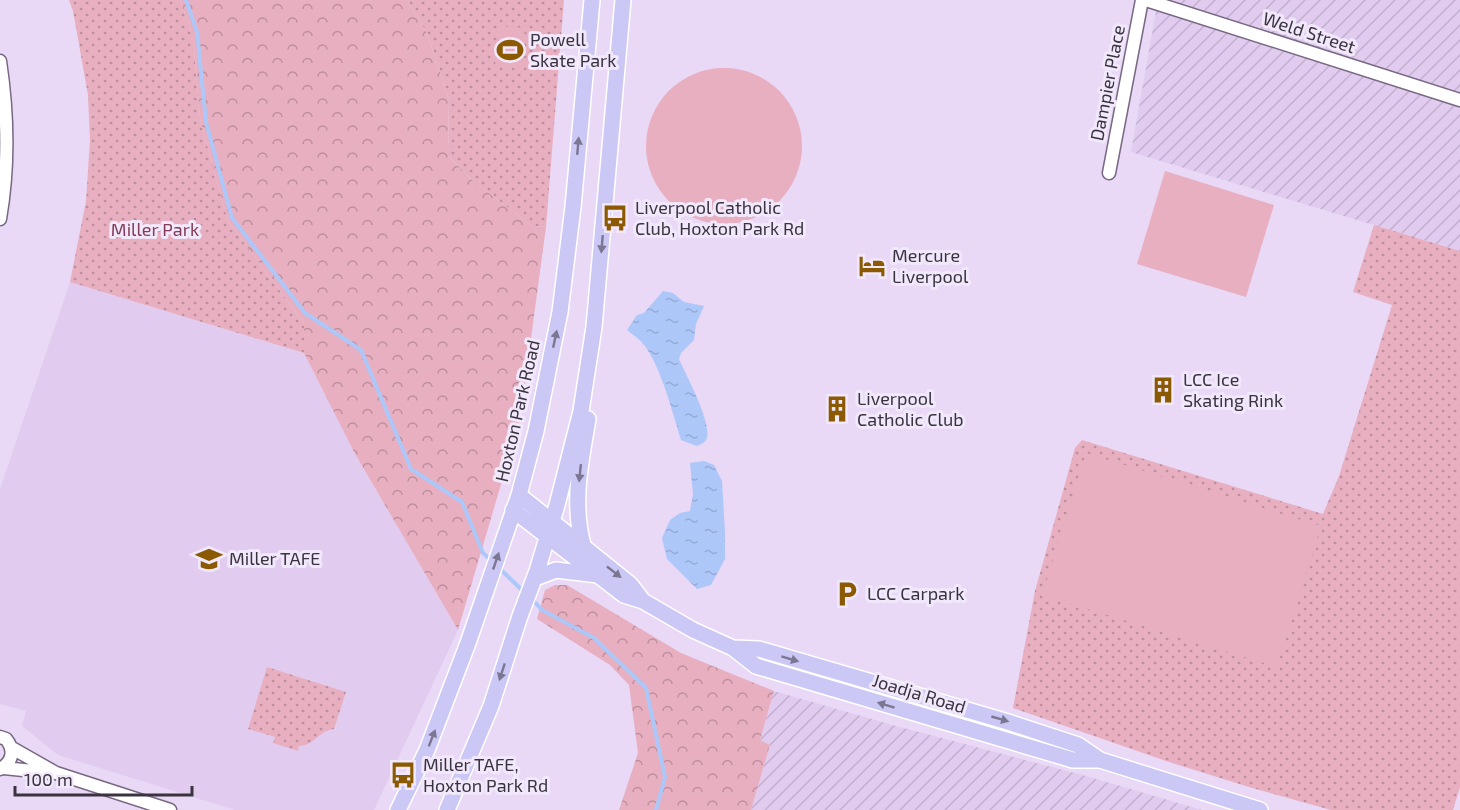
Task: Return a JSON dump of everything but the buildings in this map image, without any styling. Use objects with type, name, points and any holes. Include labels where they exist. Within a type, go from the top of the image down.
[{"type":"main road","name":"Hoxton Park Road","points":[[398,810],[427,750],[464,653],[519,495],[536,431],[560,312],[573,207],[592,0]]},
{"type":"main road","points":[[584,548],[579,532],[577,502],[588,418],[591,352],[623,0]]},
{"type":"main road","points":[[447,810],[491,706],[520,616],[538,574],[581,411],[591,352]]},
{"type":"main road","name":"Joadja Road","points":[[519,495],[550,530],[598,575],[624,595],[643,601],[693,630],[733,648],[756,666],[1073,760],[1100,760],[1260,810]]},
{"type":"main road","name":"Joadja Road","points":[[513,510],[584,548],[630,584],[643,601]]},
{"type":"main road","points":[[538,574],[556,570],[598,575]]},
{"type":"street","name":"Weld Street","points":[[1144,0],[1460,100]]},
{"type":"street","name":"Dampier Place","points":[[1109,173],[1144,0]]},
{"type":"street","points":[[0,61],[5,95],[3,135],[6,169],[0,219]]},
{"type":"street","points":[[0,737],[6,738],[12,748],[56,773],[170,810]]},
{"type":"street","points":[[2,768],[10,760],[12,748]]},
{"type":"street","points":[[2,768],[56,773]]},
{"type":"shaded area","points":[[1158,0],[1460,0],[1460,251],[1131,152]]},
{"type":"shaded area","name":"Miller TAFE","points":[[70,282],[304,353],[354,452],[458,630],[374,810],[235,810],[58,755],[22,726],[26,711],[0,704],[0,489]]},
{"type":"shaded area","points":[[774,691],[1202,810],[751,810],[770,745],[760,740]]},
{"type":"green space","name":"Miller Park","points":[[69,0],[180,0],[193,36],[200,119],[228,221],[304,323],[304,353],[70,282],[86,201],[90,140],[88,95]]},
{"type":"green space","points":[[180,0],[407,0],[427,33],[449,99],[448,156],[473,181],[532,226],[546,227],[520,420],[458,630],[354,452],[304,353],[304,323],[228,221],[200,119],[193,36]]},
{"type":"green space","points":[[407,0],[564,0],[546,227],[532,226],[473,181],[448,156],[449,99],[427,33]]},
{"type":"green space","name":"Powell Skate Park","points":[[499,26],[525,28],[521,69],[495,66]]},
{"type":"green space","points":[[724,68],[739,69],[754,74],[779,91],[796,116],[801,131],[801,161],[796,176],[779,201],[754,218],[739,223],[724,224],[709,223],[694,218],[669,201],[652,176],[647,161],[646,146],[647,131],[652,116],[669,91],[694,74],[709,69]]},
{"type":"green space","points":[[1165,171],[1274,205],[1246,297],[1137,264]]},
{"type":"green space","points":[[1374,225],[1460,251],[1460,787],[1453,810],[1331,810],[1169,762],[1013,708],[1035,591],[1075,448],[1082,440],[1323,514],[1339,476],[1392,305],[1353,292]]},
{"type":"green space","points":[[1086,453],[1321,526],[1277,667],[1042,595]]},
{"type":"green space","points":[[555,585],[567,585],[681,653],[774,691],[760,740],[770,745],[751,810],[619,810],[638,753],[629,685],[610,665],[537,619],[545,590]]},
{"type":"green space","points":[[267,667],[346,692],[334,729],[324,732],[309,744],[299,746],[298,751],[273,743],[275,737],[248,729]]},
{"type":"water","points":[[663,291],[673,293],[684,302],[704,306],[696,324],[694,340],[681,353],[679,359],[705,420],[706,439],[697,446],[681,440],[657,367],[639,339],[627,330],[637,315],[644,313]]},
{"type":"water","points":[[704,461],[714,465],[722,481],[725,559],[711,585],[697,589],[667,559],[662,538],[670,520],[680,513],[690,511],[693,494],[690,463]]},
{"type":"waterway","points":[[186,0],[197,32],[206,122],[232,218],[305,313],[361,350],[411,469],[462,502],[483,553],[493,562]]},
{"type":"waterway","points":[[498,567],[525,593]]},
{"type":"waterway","points":[[531,598],[542,610],[594,638],[646,688],[665,777],[656,810]]},
{"type":"place","name":"Powell Skate Park","points":[[510,50]]},
{"type":"place","name":"Liverpool Catholic Club, Hoxton Park Rd","points":[[615,218]]},
{"type":"place","name":"Mercure Liverpool","points":[[872,266]]},
{"type":"place","name":"LCC Ice Skating Rink","points":[[1163,390]]},
{"type":"place","name":"Liverpool Catholic Club","points":[[837,409]]},
{"type":"place","name":"Miller TAFE","points":[[209,559]]},
{"type":"place","name":"LCC Carpark","points":[[847,594]]},
{"type":"place","name":"Miller TAFE, Hoxton Park Rd","points":[[403,775]]}]
